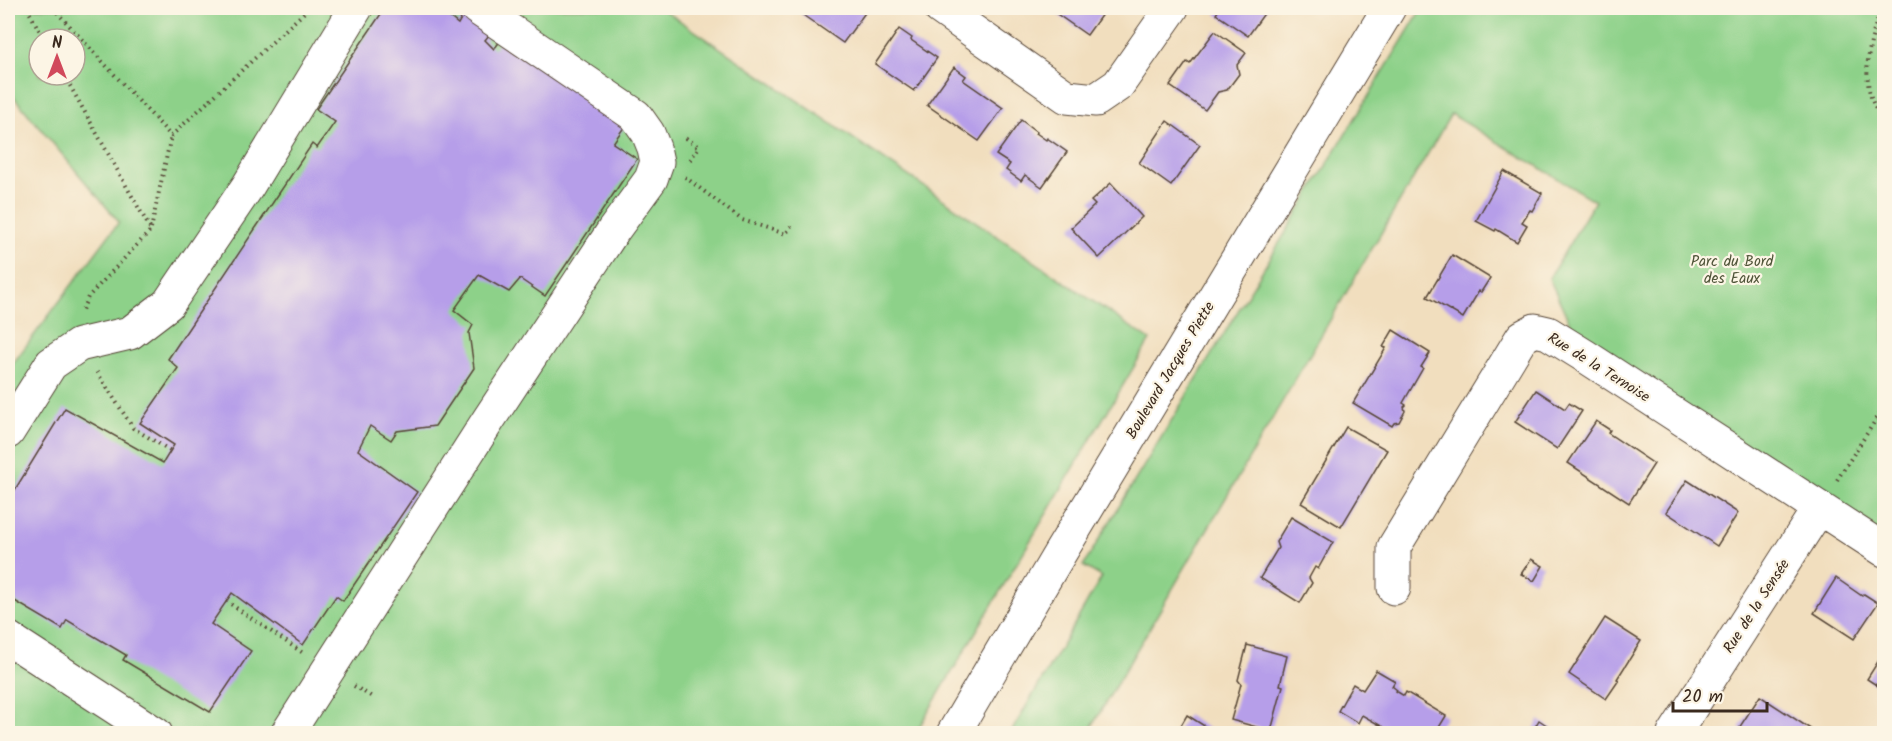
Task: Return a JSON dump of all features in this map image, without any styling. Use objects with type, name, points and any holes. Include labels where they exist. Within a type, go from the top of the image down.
[{"type":"street","points":[[8,432],[51,364],[79,345],[130,333],[168,304],[248,186],[356,8]]},
{"type":"street","points":[[287,734],[613,231],[651,179],[657,162],[648,133],[636,116],[477,8]]},
{"type":"street","points":[[940,8],[1067,97],[1095,100],[1118,85],[1172,8]]},
{"type":"street","name":"Boulevard Jacques Piette","points":[[953,734],[1389,8]]},
{"type":"street","name":"Rue de la Ternoise","points":[[1394,588],[1394,547],[1522,337],[1535,330],[1548,333],[1825,498],[1884,550]]},
{"type":"street","name":"Rue de la Sensée","points":[[1674,734],[1825,498]]},
{"type":"street","points":[[8,638],[156,734]]},
{"type":"path","points":[[27,8],[37,27]]},
{"type":"path","points":[[53,8],[171,136]]},
{"type":"path","points":[[171,451],[133,428],[79,345],[82,309],[88,297],[151,230],[171,136],[309,8]]},
{"type":"path","points":[[1881,8],[1868,58],[1868,89],[1876,111],[1884,122]]},
{"type":"path","points":[[71,87],[151,230]]},
{"type":"path","points":[[648,133],[664,123],[699,147],[687,164]]},
{"type":"path","points":[[680,173],[742,220],[786,234],[791,226]]},
{"type":"path","points":[[1825,498],[1884,407]]},
{"type":"path","points":[[226,602],[328,670]]},
{"type":"green space","points":[[8,8],[661,8],[1150,340],[915,734],[8,733],[8,370],[119,222],[8,90]]},
{"type":"green space","name":"Parc du Bord des Eaux","points":[[1422,8],[1884,8],[1884,550],[1585,356],[1549,278],[1595,201],[1451,114],[1088,733],[1010,734],[1102,577],[1083,566]]},
{"type":"building","points":[[385,8],[451,8],[447,15],[458,24],[463,15],[490,34],[485,40],[494,49],[501,40],[625,126],[613,143],[637,159],[545,296],[520,279],[509,292],[479,275],[454,310],[473,325],[469,333],[474,368],[435,426],[397,431],[391,440],[370,426],[358,450],[417,492],[343,601],[336,596],[303,645],[232,593],[211,624],[251,651],[210,712],[123,660],[126,655],[67,620],[62,629],[8,597],[8,501],[65,408],[163,463],[174,445],[140,423],[178,368],[168,359],[312,144],[317,148],[335,122],[316,109]]},
{"type":"building","points":[[800,8],[863,8],[867,10],[843,43],[797,11]]},
{"type":"building","points":[[1056,8],[1111,8],[1108,12],[1105,10],[1087,35],[1054,12]]},
{"type":"building","points":[[1220,8],[1268,8],[1248,36],[1216,14]]},
{"type":"building","points":[[899,29],[937,58],[914,91],[875,64]]},
{"type":"building","points":[[1215,31],[1246,53],[1237,65],[1239,74],[1227,90],[1218,92],[1205,110],[1170,86],[1187,62],[1190,64]]},
{"type":"building","points":[[954,67],[966,76],[963,80],[1003,108],[979,141],[927,105]]},
{"type":"building","points":[[1021,120],[1046,140],[1047,138],[1067,152],[1042,187],[1025,175],[1021,181],[1006,170],[1010,164],[996,155]]},
{"type":"building","points":[[1167,121],[1200,145],[1171,186],[1139,163]]},
{"type":"building","points":[[1504,171],[1542,193],[1532,211],[1530,210],[1522,222],[1527,225],[1517,242],[1496,229],[1495,231],[1476,221]]},
{"type":"building","points":[[1111,183],[1142,217],[1099,258],[1071,228],[1095,205],[1091,201]]},
{"type":"building","points":[[1452,255],[1490,278],[1481,292],[1479,291],[1463,318],[1427,297]]},
{"type":"building","points":[[1393,330],[1430,353],[1403,403],[1406,405],[1405,411],[1399,422],[1392,426],[1353,403],[1386,348],[1383,347]]},
{"type":"building","points":[[1536,390],[1565,409],[1569,403],[1582,411],[1557,449],[1515,422]]},
{"type":"building","points":[[1596,421],[1610,430],[1608,433],[1654,464],[1629,503],[1568,463]]},
{"type":"building","points":[[1346,427],[1387,450],[1341,527],[1301,503]]},
{"type":"building","points":[[1687,480],[1738,513],[1717,546],[1666,512]]},
{"type":"building","points":[[1291,517],[1333,542],[1318,569],[1315,567],[1309,578],[1312,583],[1300,603],[1260,578],[1278,548],[1276,542]]},
{"type":"building","points":[[1531,559],[1543,566],[1534,581],[1521,574]]},
{"type":"building","points":[[1836,578],[1862,596],[1864,594],[1878,603],[1854,639],[1814,613]]},
{"type":"building","points":[[1605,618],[1641,641],[1606,699],[1569,674]]},
{"type":"building","points":[[1247,645],[1287,656],[1280,685],[1283,686],[1271,731],[1231,720],[1241,684],[1238,680]]},
{"type":"building","points":[[1884,652],[1884,690],[1867,679]]},
{"type":"building","points":[[1376,670],[1395,681],[1392,686],[1396,691],[1404,696],[1406,692],[1446,716],[1435,734],[1386,734],[1385,728],[1362,715],[1358,723],[1338,711],[1353,684],[1363,690]]},
{"type":"building","points":[[1760,696],[1812,730],[1809,734],[1748,734],[1739,728]]},
{"type":"building","points":[[1187,715],[1217,734],[1176,734]]},
{"type":"building","points":[[1539,720],[1560,734],[1531,734]]}]
